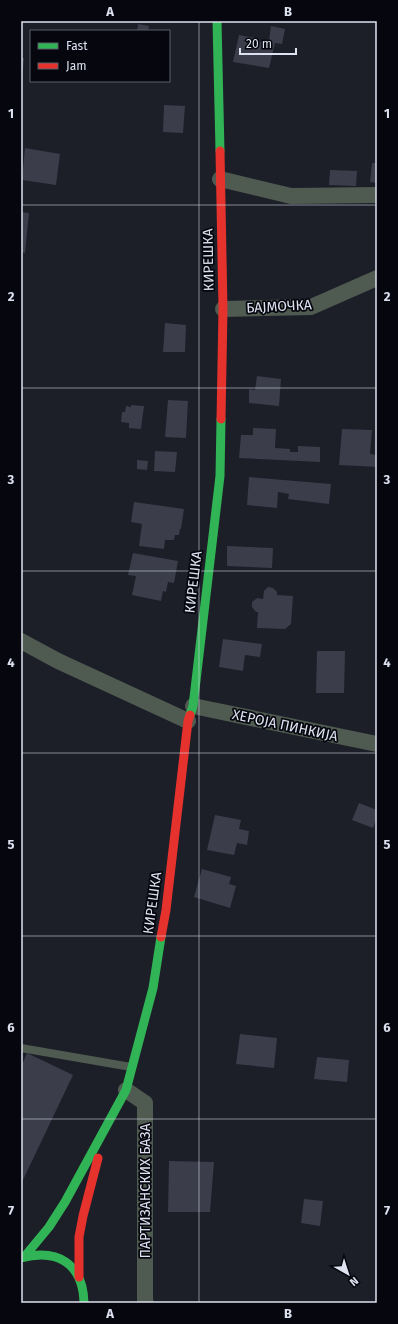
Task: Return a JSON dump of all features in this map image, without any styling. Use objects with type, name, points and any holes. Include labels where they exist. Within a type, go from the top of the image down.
[{"type":"street","name":"КИРЕШКА","points":[[23,1257],[53,1221],[66,1202],[86,1162],[103,1134],[126,1090],[153,988],[166,910],[188,721],[193,706],[220,476],[223,309],[217,21]]},
{"type":"street","points":[[220,179],[291,196],[377,195]]},
{"type":"street","name":"БАЈМОЧКА","points":[[223,309],[311,307],[377,278]]},
{"type":"street","points":[[21,641],[58,661],[188,721]]},
{"type":"street","name":"ХЕРОЈА ПИНКИЈА","points":[[193,706],[377,744]]},
{"type":"street","name":"ПАРТИЗАНСКИХ БАЗА","points":[[126,1090],[145,1103],[146,1303]]},
{"type":"street","name":"КИРЕШКА","points":[[79,1277],[79,1237],[103,1134]]},
{"type":"street","points":[[23,1257],[41,1254],[56,1256],[69,1264],[79,1277],[84,1292],[91,1303]]},
{"type":"street","points":[[84,1292],[84,1303]]},
{"type":"lane","points":[[21,1048],[132,1068]]},
{"type":"building","points":[[138,24],[149,26],[148,30],[137,30]]},
{"type":"building","points":[[271,26],[285,29],[282,44],[275,43],[269,68],[233,62],[239,35],[255,38],[254,40],[262,42],[263,40],[269,41]]},
{"type":"building","points":[[21,58],[24,58],[22,81],[21,81]]},
{"type":"building","points":[[164,105],[185,106],[183,133],[163,132]]},
{"type":"building","points":[[25,148],[60,154],[56,185],[22,180]]},
{"type":"building","points":[[372,163],[377,163],[377,183],[370,182]]},
{"type":"building","points":[[330,170],[357,171],[356,186],[329,185]]},
{"type":"building","points":[[21,212],[29,213],[25,253],[21,252]]},
{"type":"building","points":[[165,323],[186,325],[185,352],[163,352]]},
{"type":"building","points":[[257,376],[281,379],[279,406],[249,403],[249,389],[255,390]]},
{"type":"building","points":[[168,400],[188,401],[186,438],[165,437]]},
{"type":"building","points":[[131,405],[144,406],[141,429],[129,428],[129,423],[121,422],[122,412],[125,412],[126,406],[131,407]]},
{"type":"building","points":[[253,428],[276,429],[275,448],[290,449],[290,452],[298,452],[298,446],[320,447],[320,462],[239,458],[241,435],[253,435]]},
{"type":"building","points":[[342,429],[372,430],[370,454],[377,455],[377,467],[339,465]]},
{"type":"building","points":[[155,451],[177,452],[175,472],[154,471]]},
{"type":"building","points":[[137,460],[148,461],[147,470],[137,469]]},
{"type":"building","points":[[249,477],[331,484],[329,504],[288,499],[289,494],[278,492],[277,508],[247,505]]},
{"type":"building","points":[[134,502],[184,509],[179,535],[175,535],[174,540],[165,540],[164,549],[139,546],[142,524],[131,522]]},
{"type":"building","points":[[227,546],[273,548],[272,568],[227,566]]},
{"type":"building","points":[[133,553],[178,561],[174,583],[168,582],[166,592],[163,591],[161,601],[132,595],[136,576],[128,575]]},
{"type":"building","points":[[268,587],[273,588],[277,592],[277,595],[293,596],[291,624],[285,629],[257,628],[258,612],[256,612],[252,607],[252,602],[257,598],[263,599],[264,591]]},
{"type":"building","points":[[223,639],[262,644],[260,657],[245,655],[243,671],[219,667]]},
{"type":"building","points":[[317,651],[345,651],[344,693],[316,693]]},
{"type":"building","points":[[359,803],[377,810],[377,816],[373,828],[352,820]]},
{"type":"building","points":[[215,815],[241,820],[239,829],[249,831],[247,845],[237,843],[234,855],[207,850]]},
{"type":"building","points":[[202,869],[231,877],[229,884],[236,886],[230,908],[194,897]]},
{"type":"building","points":[[240,1034],[277,1038],[274,1068],[236,1064]]},
{"type":"building","points":[[27,1053],[73,1075],[21,1182],[21,1067]]},
{"type":"building","points":[[317,1057],[349,1060],[347,1082],[314,1079]]},
{"type":"building","points":[[169,1161],[214,1162],[210,1212],[168,1212]]},
{"type":"building","points":[[304,1199],[323,1201],[320,1226],[301,1223]]},
{"type":"traffic: fast","points":[[217,21],[220,151]]},
{"type":"traffic: fast","points":[[190,715],[193,706],[220,476],[221,419]]},
{"type":"traffic: fast","points":[[25,1256],[49,1227],[65,1202],[126,1090],[153,988],[161,937]]},
{"type":"traffic: fast","points":[[21,1258],[34,1255],[46,1255],[66,1262],[79,1278],[83,1289],[84,1303]]},
{"type":"traffic: jam","points":[[220,151],[223,309],[221,419]]},
{"type":"traffic: jam","points":[[161,937],[166,910],[188,721],[190,715]]},
{"type":"traffic: jam","points":[[79,1277],[79,1237],[98,1158]]}]
